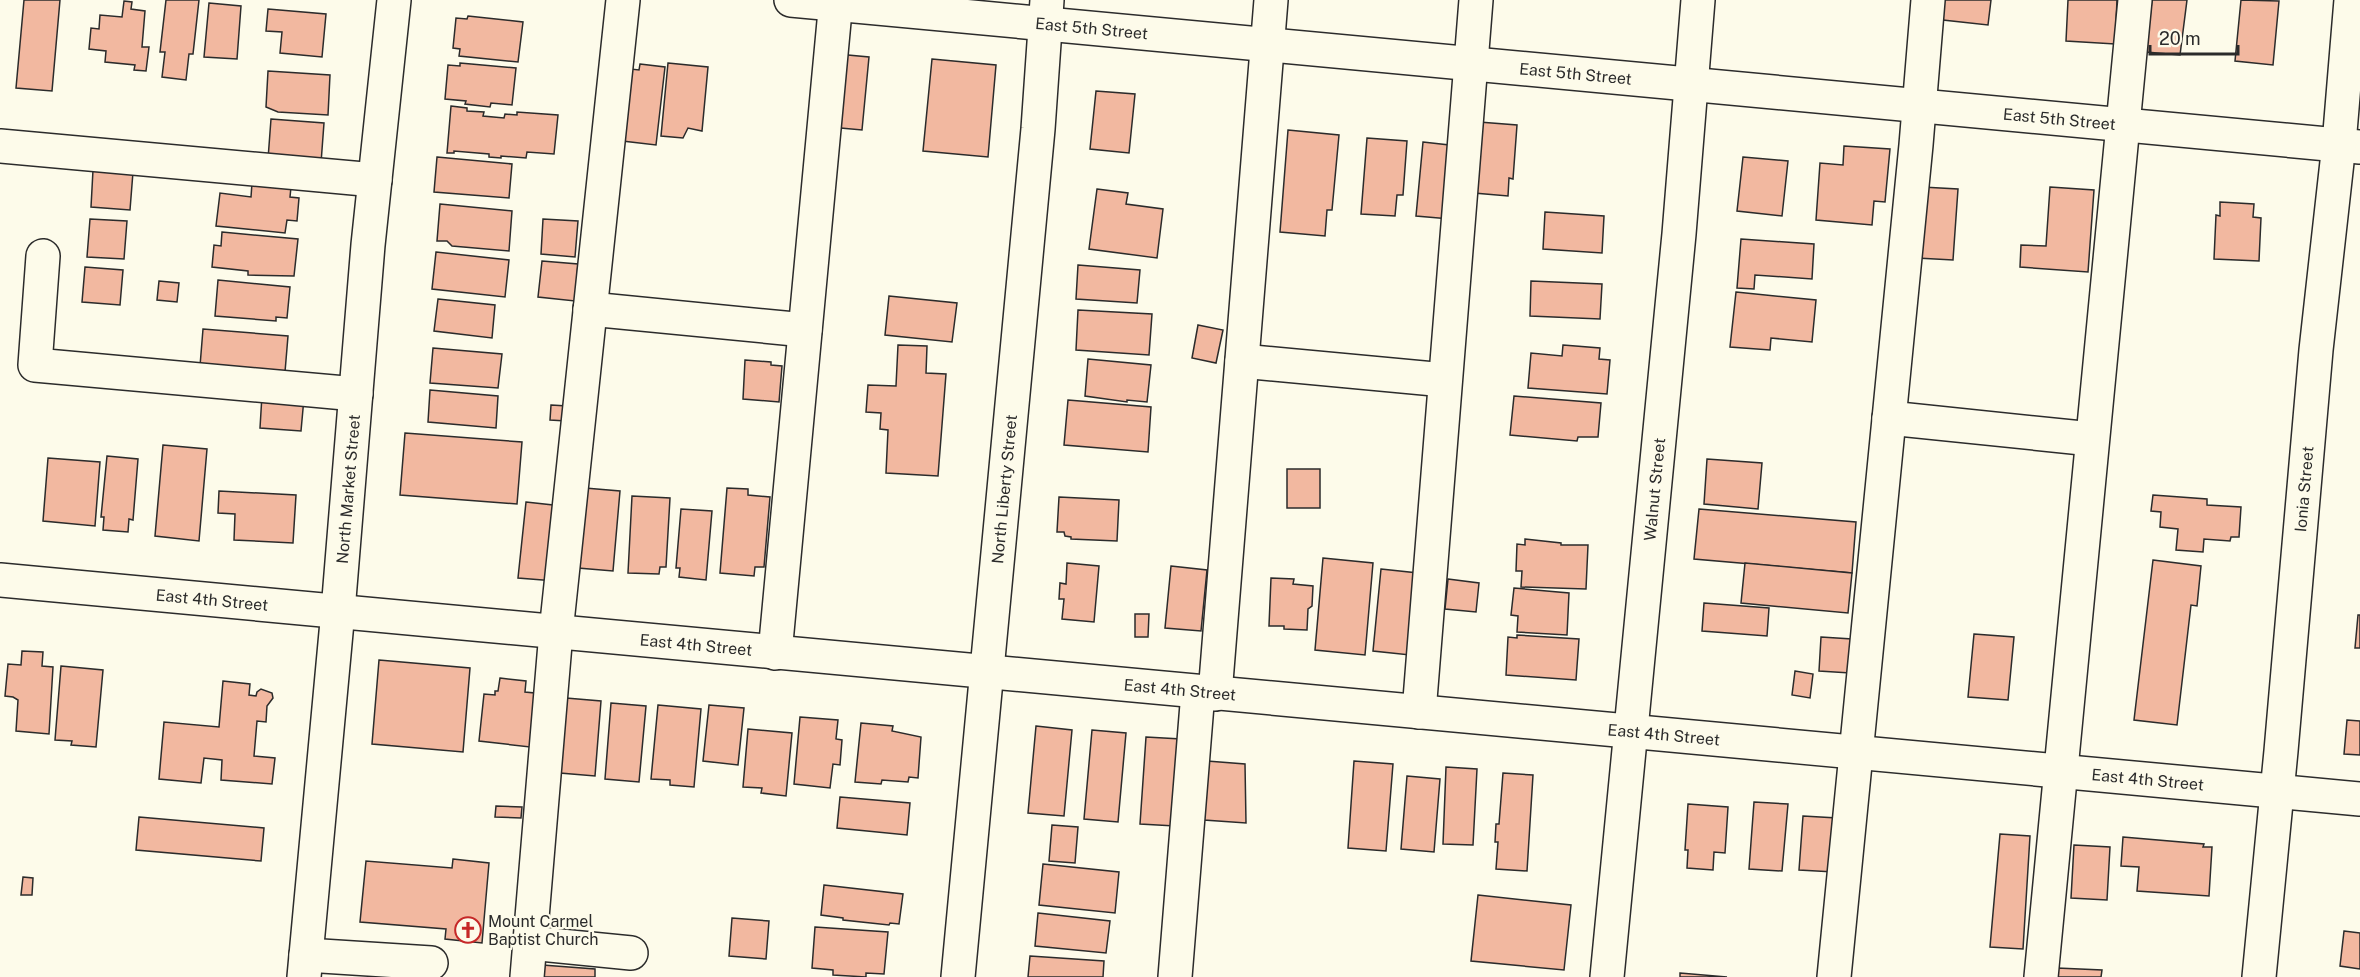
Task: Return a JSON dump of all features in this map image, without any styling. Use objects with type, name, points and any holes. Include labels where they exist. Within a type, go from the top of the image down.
[{"type":"street","name":"North Market Street","points":[[305,966],[375,180],[394,0]]},
{"type":"street","points":[[527,977],[556,632],[623,0]]},
{"type":"street","name":"East 5th Street","points":[[791,0],[1045,12],[1268,44],[2349,145]]},
{"type":"street","points":[[1175,977],[1242,361],[1271,0]]},
{"type":"street","points":[[1419,712],[1476,0]]},
{"type":"street","name":"Walnut Street","points":[[1607,977],[1679,234],[1698,0]]},
{"type":"street","points":[[1834,977],[1920,105],[1928,0]]},
{"type":"street","points":[[2041,977],[2135,0]]},
{"type":"street","name":"Ionia Street","points":[[2259,977],[2278,791],[2316,350],[2349,145],[2351,0]]},
{"type":"street","points":[[775,653],[836,2]]},
{"type":"street","name":"North Liberty Street","points":[[958,977],[1038,129],[1045,12]]},
{"type":"street","points":[[0,146],[375,180]]},
{"type":"street","points":[[43,256],[35,364],[356,394]]},
{"type":"street","points":[[590,309],[806,330]]},
{"type":"street","points":[[1242,361],[1445,380]]},
{"type":"street","points":[[1889,418],[2092,439]]},
{"type":"street","name":"East 4th Street","points":[[0,580],[2360,800]]},
{"type":"street","points":[[530,943],[631,953]]},
{"type":"street","points":[[305,966],[431,963]]},
{"type":"building","points":[[24,0],[60,0],[52,91],[16,88]]},
{"type":"building","points":[[166,0],[199,0],[193,54],[189,54],[186,80],[162,77],[165,52],[160,52]]},
{"type":"building","points":[[1936,0],[1991,0],[1988,25],[1934,19]]},
{"type":"building","points":[[2068,0],[2117,0],[2115,44],[2066,41]]},
{"type":"building","points":[[2152,0],[2187,0],[2180,55],[2146,52]]},
{"type":"building","points":[[2241,0],[2279,1],[2273,65],[2235,61]]},
{"type":"building","points":[[124,1],[132,2],[131,9],[145,11],[142,47],[149,47],[146,71],[134,70],[135,65],[105,62],[106,51],[89,49],[91,28],[99,29],[100,15],[122,17]]},
{"type":"building","points":[[209,3],[241,6],[237,59],[204,57]]},
{"type":"building","points":[[268,9],[326,14],[322,57],[280,53],[282,32],[266,31]]},
{"type":"building","points":[[468,16],[523,22],[518,62],[459,56],[460,49],[453,48],[456,18],[467,19]]},
{"type":"building","points":[[837,54],[869,57],[862,130],[830,127]]},
{"type":"building","points":[[932,59],[996,65],[988,157],[923,151]]},
{"type":"building","points":[[460,63],[516,68],[512,105],[491,103],[490,107],[445,99],[448,65],[460,66]]},
{"type":"building","points":[[668,63],[708,67],[702,131],[688,128],[683,138],[661,136]]},
{"type":"building","points":[[640,64],[665,67],[656,145],[614,140],[622,68],[639,70]]},
{"type":"building","points":[[268,71],[330,75],[328,115],[278,112],[266,107]]},
{"type":"building","points":[[1096,91],[1135,94],[1129,153],[1090,149]]},
{"type":"building","points":[[451,106],[467,108],[467,111],[484,112],[483,116],[504,118],[505,114],[517,115],[517,112],[558,115],[554,154],[527,152],[526,158],[501,156],[501,158],[489,157],[489,154],[454,151],[454,153],[447,153]]},
{"type":"building","points":[[271,119],[324,123],[321,163],[268,159]]},
{"type":"building","points":[[1479,122],[1517,125],[1513,179],[1509,178],[1508,196],[1474,193]]},
{"type":"building","points":[[1288,130],[1339,135],[1332,210],[1327,210],[1325,236],[1280,232]]},
{"type":"building","points":[[1367,138],[1407,141],[1403,195],[1397,195],[1395,216],[1361,214]]},
{"type":"building","points":[[1423,142],[1458,146],[1450,219],[1416,216]]},
{"type":"building","points":[[1844,146],[1890,149],[1885,202],[1874,201],[1872,225],[1816,220],[1820,163],[1843,165]]},
{"type":"building","points":[[437,157],[512,164],[509,198],[434,192]]},
{"type":"building","points":[[1743,157],[1788,161],[1782,216],[1737,211]]},
{"type":"building","points":[[93,170],[133,172],[130,210],[91,207]]},
{"type":"building","points":[[252,183],[291,187],[290,197],[299,198],[297,221],[287,220],[285,233],[216,226],[220,193],[251,197]]},
{"type":"building","points":[[1922,187],[1958,189],[1953,260],[1917,258]]},
{"type":"building","points":[[2050,187],[2094,190],[2088,272],[2020,267],[2021,245],[2046,246]]},
{"type":"building","points":[[1097,189],[1128,193],[1126,204],[1163,209],[1157,258],[1089,249]]},
{"type":"building","points":[[2220,202],[2254,204],[2253,217],[2261,218],[2259,261],[2214,259],[2216,215],[2220,216]]},
{"type":"building","points":[[440,204],[512,211],[509,251],[452,246],[447,241],[437,241]]},
{"type":"building","points":[[1545,212],[1604,216],[1602,253],[1543,249]]},
{"type":"building","points":[[90,219],[127,221],[124,259],[87,257]]},
{"type":"building","points":[[543,219],[578,221],[575,257],[541,254]]},
{"type":"building","points":[[222,232],[298,239],[294,276],[248,275],[248,271],[212,267],[214,245],[221,246]]},
{"type":"building","points":[[1741,239],[1814,244],[1812,279],[1755,275],[1754,289],[1737,288]]},
{"type":"building","points":[[436,252],[509,260],[505,297],[432,289]]},
{"type":"building","points":[[542,261],[578,264],[575,301],[538,297]]},
{"type":"building","points":[[1078,265],[1140,270],[1137,303],[1076,299]]},
{"type":"building","points":[[85,267],[123,270],[120,305],[82,302]]},
{"type":"building","points":[[218,280],[290,287],[287,318],[276,317],[276,321],[215,316]]},
{"type":"building","points":[[159,281],[179,283],[177,302],[157,300]]},
{"type":"building","points":[[1531,281],[1602,284],[1600,319],[1530,316]]},
{"type":"building","points":[[1736,292],[1816,300],[1812,342],[1771,338],[1770,350],[1730,347]]},
{"type":"building","points":[[889,296],[957,303],[952,342],[885,335]]},
{"type":"building","points":[[438,299],[495,305],[492,338],[434,331]]},
{"type":"building","points":[[1078,310],[1152,314],[1149,355],[1076,350]]},
{"type":"building","points":[[1198,325],[1223,330],[1216,363],[1192,358]]},
{"type":"building","points":[[203,329],[288,336],[285,372],[200,366]]},
{"type":"building","points":[[898,345],[927,346],[926,373],[946,374],[938,476],[886,473],[888,430],[880,429],[881,413],[866,412],[868,385],[896,386]]},
{"type":"building","points":[[1563,345],[1600,348],[1599,359],[1610,360],[1607,394],[1528,388],[1531,353],[1562,356]]},
{"type":"building","points":[[433,348],[502,354],[498,388],[430,383]]},
{"type":"building","points":[[1088,359],[1151,365],[1147,402],[1127,400],[1127,402],[1085,396]]},
{"type":"building","points":[[745,360],[771,362],[771,365],[782,366],[779,402],[743,399]]},
{"type":"building","points":[[430,390],[498,396],[496,428],[428,422]]},
{"type":"building","points":[[262,395],[304,398],[301,431],[260,428]]},
{"type":"building","points":[[1514,396],[1601,403],[1598,437],[1578,437],[1577,441],[1510,435]]},
{"type":"building","points":[[1068,400],[1151,407],[1148,452],[1064,445]]},
{"type":"building","points":[[551,405],[567,406],[566,421],[550,420]]},
{"type":"building","points":[[405,433],[522,442],[517,504],[400,495]]},
{"type":"building","points":[[163,445],[207,449],[199,541],[155,536]]},
{"type":"building","points":[[107,456],[138,459],[133,520],[129,519],[128,532],[103,530],[104,517],[101,517]]},
{"type":"building","points":[[48,458],[100,462],[95,526],[43,521]]},
{"type":"building","points":[[1707,459],[1762,463],[1758,509],[1704,504]]},
{"type":"building","points":[[1287,469],[1320,469],[1320,508],[1287,508]]},
{"type":"building","points":[[585,488],[620,491],[613,571],[578,568]]},
{"type":"building","points":[[727,488],[748,489],[748,495],[770,497],[764,567],[755,567],[754,576],[720,573]]},
{"type":"building","points":[[219,491],[296,495],[293,543],[234,540],[235,514],[218,513]]},
{"type":"building","points":[[2153,495],[2207,499],[2207,505],[2241,507],[2239,537],[2231,537],[2230,541],[2204,539],[2203,552],[2176,550],[2178,529],[2160,527],[2161,512],[2151,511]]},
{"type":"building","points":[[632,496],[670,498],[666,567],[660,567],[659,574],[628,573]]},
{"type":"building","points":[[1059,497],[1119,500],[1117,541],[1071,539],[1065,536],[1064,532],[1057,532]]},
{"type":"building","points":[[526,502],[562,506],[555,581],[518,578]]},
{"type":"building","points":[[681,509],[712,511],[706,580],[679,577],[680,568],[676,568]]},
{"type":"building","points":[[1699,509],[1856,522],[1852,573],[1694,559]]},
{"type":"building","points":[[1525,539],[1561,543],[1561,545],[1588,545],[1586,589],[1521,587],[1522,571],[1516,571],[1517,544],[1525,545]]},
{"type":"building","points":[[1323,558],[1373,563],[1365,655],[1315,650]]},
{"type":"building","points":[[2153,560],[2201,566],[2197,606],[2191,605],[2177,725],[2134,720]]},
{"type":"building","points":[[1067,563],[1099,566],[1094,622],[1062,619],[1064,599],[1059,599],[1060,583],[1066,584]]},
{"type":"building","points":[[1745,563],[1852,573],[1848,613],[1741,603]]},
{"type":"building","points":[[1171,566],[1207,570],[1201,631],[1165,628]]},
{"type":"building","points":[[1381,569],[1418,573],[1410,655],[1373,651]]},
{"type":"building","points":[[1271,578],[1294,579],[1293,584],[1313,586],[1312,606],[1308,609],[1307,630],[1269,626]]},
{"type":"building","points":[[1448,579],[1479,583],[1476,612],[1445,609]]},
{"type":"building","points":[[1514,588],[1569,593],[1567,635],[1517,632],[1518,616],[1511,615]]},
{"type":"building","points":[[1704,603],[1769,608],[1767,636],[1702,631]]},
{"type":"building","points":[[1135,614],[1149,614],[1148,637],[1135,637]]},
{"type":"building","points":[[2358,615],[2360,615],[2360,648],[2355,648]]},
{"type":"building","points":[[1974,634],[2014,637],[2008,700],[1968,697]]},
{"type":"building","points":[[1517,635],[1579,639],[1576,680],[1506,675],[1508,637],[1517,638]]},
{"type":"building","points":[[1821,637],[1852,639],[1850,673],[1819,671]]},
{"type":"building","points":[[22,651],[43,652],[42,666],[53,667],[49,734],[16,731],[18,700],[5,696],[8,664],[21,665]]},
{"type":"building","points":[[379,660],[470,668],[463,752],[372,744]]},
{"type":"building","points":[[61,666],[103,670],[96,747],[71,745],[72,741],[55,740]]},
{"type":"building","points":[[1795,671],[1813,674],[1810,698],[1792,695]]},
{"type":"building","points":[[500,678],[526,681],[525,692],[545,694],[539,748],[479,741],[484,694],[495,695]]},
{"type":"building","points":[[223,681],[250,684],[249,695],[256,696],[261,689],[272,693],[273,698],[267,706],[266,722],[257,721],[254,756],[275,758],[272,784],[221,780],[222,760],[204,758],[201,783],[159,779],[164,722],[219,727]]},
{"type":"building","points":[[566,698],[601,701],[595,776],[560,773]]},
{"type":"building","points":[[611,703],[646,706],[639,782],[605,779]]},
{"type":"building","points":[[658,705],[701,709],[694,787],[670,785],[670,780],[651,779]]},
{"type":"building","points":[[709,705],[744,708],[738,765],[703,761]]},
{"type":"building","points":[[800,717],[838,720],[836,739],[842,740],[840,765],[833,764],[830,788],[794,784]]},
{"type":"building","points":[[2347,720],[2360,721],[2360,755],[2344,754]]},
{"type":"building","points":[[861,723],[893,726],[892,731],[921,737],[918,778],[909,777],[908,782],[882,780],[881,784],[855,782]]},
{"type":"building","points":[[1036,726],[1072,730],[1064,816],[1028,813]]},
{"type":"building","points":[[748,729],[792,733],[786,796],[761,793],[762,788],[743,787]]},
{"type":"building","points":[[1092,730],[1126,733],[1118,822],[1084,819]]},
{"type":"building","points":[[1146,737],[1181,739],[1175,826],[1140,824]]},
{"type":"building","points":[[1207,761],[1245,764],[1246,823],[1204,820]]},
{"type":"building","points":[[1354,761],[1393,764],[1386,851],[1348,848]]},
{"type":"building","points":[[1446,767],[1477,769],[1473,845],[1443,844]]},
{"type":"building","points":[[1503,773],[1533,775],[1527,871],[1496,869],[1498,842],[1495,842],[1496,824],[1499,824]]},
{"type":"building","points":[[1407,776],[1440,779],[1434,852],[1401,849]]},
{"type":"building","points":[[840,797],[910,803],[907,835],[837,828]]},
{"type":"building","points":[[1754,802],[1788,804],[1782,871],[1749,869]]},
{"type":"building","points":[[1688,804],[1728,807],[1725,853],[1714,852],[1713,870],[1687,868],[1688,850],[1685,850]]},
{"type":"building","points":[[496,806],[522,807],[521,818],[495,817]]},
{"type":"building","points":[[1803,816],[1837,818],[1834,872],[1799,870]]},
{"type":"building","points":[[139,817],[264,828],[261,861],[136,850]]},
{"type":"building","points":[[1052,825],[1078,827],[1075,863],[1049,861]]},
{"type":"building","points":[[2000,834],[2030,836],[2023,949],[1990,947]]},
{"type":"building","points":[[2123,837],[2204,844],[2203,847],[2212,847],[2209,896],[2137,891],[2139,867],[2121,866]]},
{"type":"building","points":[[2074,845],[2110,847],[2107,900],[2071,898]]},
{"type":"building","points":[[453,859],[489,863],[482,943],[445,939],[446,929],[360,922],[366,861],[452,868]]},
{"type":"building","points":[[1043,864],[1119,872],[1115,913],[1039,905]]},
{"type":"building","points":[[23,877],[33,878],[32,895],[21,895]]},
{"type":"building","points":[[824,885],[903,894],[899,924],[843,920],[843,918],[821,915]]},
{"type":"building","points":[[1478,895],[1571,905],[1564,970],[1471,961]]},
{"type":"building","points":[[1038,913],[1110,921],[1106,953],[1035,946]]},
{"type":"building","points":[[732,918],[769,921],[766,959],[729,956]]},
{"type":"building","points":[[815,927],[888,932],[884,974],[866,973],[866,977],[833,975],[833,970],[812,968]]},
{"type":"building","points":[[2344,931],[2360,933],[2360,969],[2340,966]]},
{"type":"building","points":[[1030,956],[1104,961],[1103,977],[1028,977]]},
{"type":"building","points":[[529,964],[595,969],[595,977],[528,977]]},
{"type":"building","points":[[2057,968],[2102,970],[2101,977],[2056,977]]},
{"type":"building","points":[[1680,973],[1727,977],[1680,977]]},
{"type":"place","name":"Mount Carmel Baptist Church","points":[[468,930]]}]
